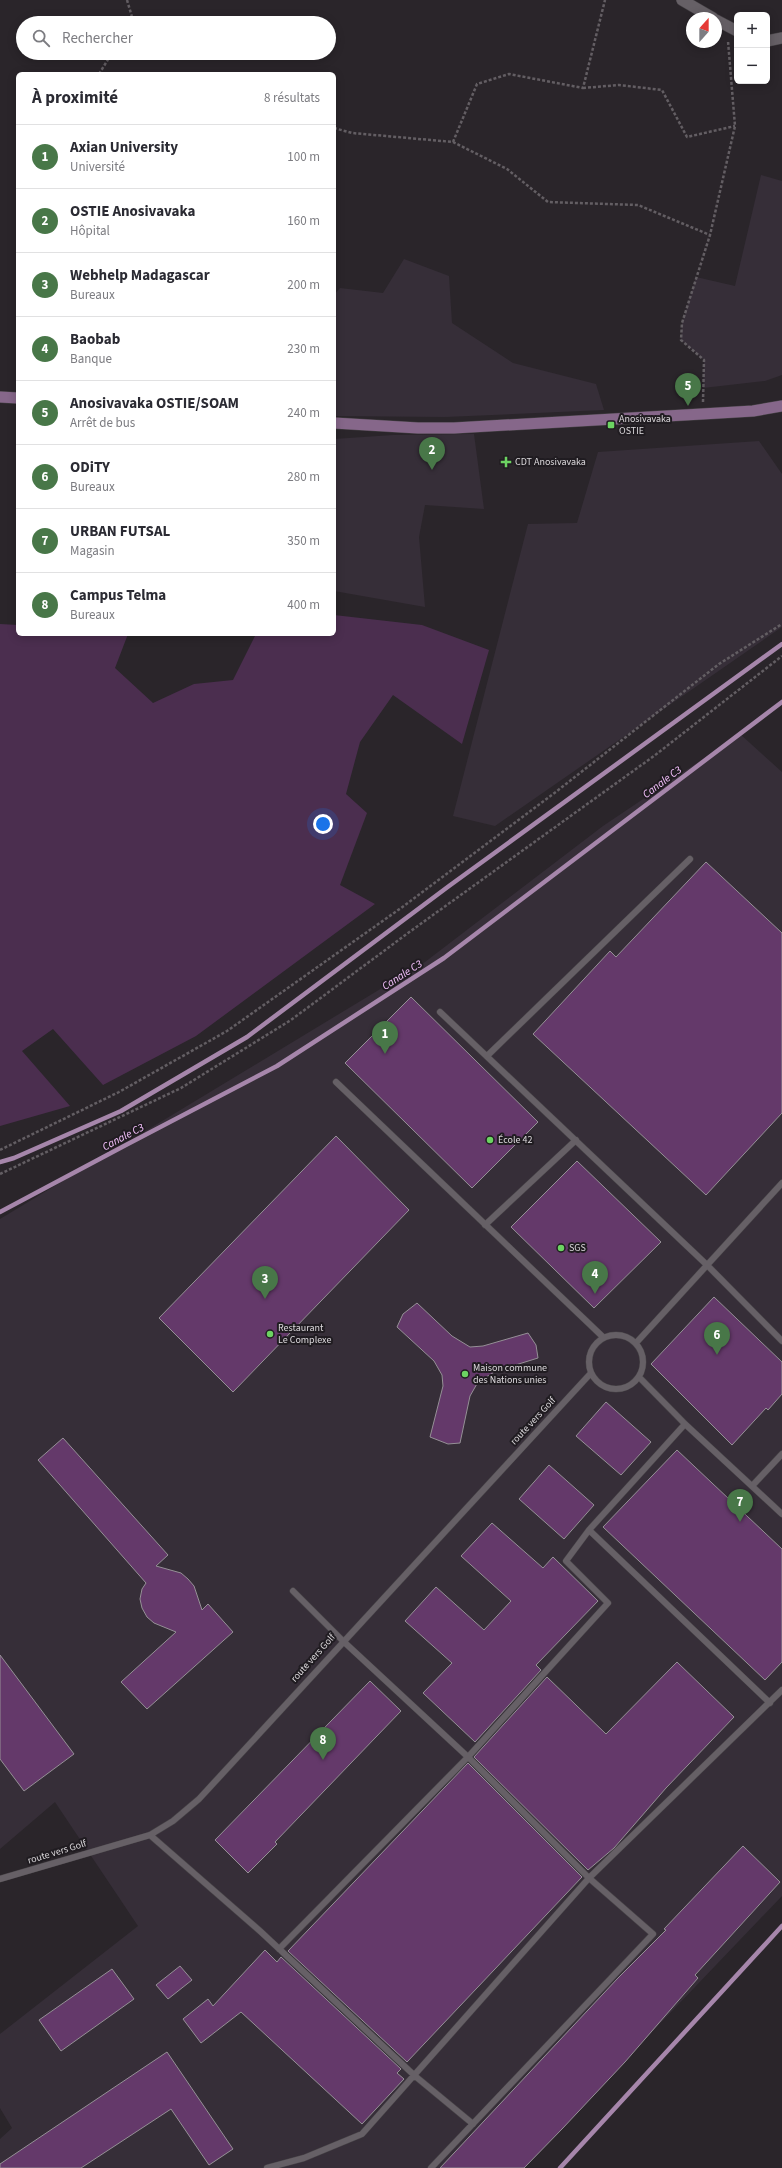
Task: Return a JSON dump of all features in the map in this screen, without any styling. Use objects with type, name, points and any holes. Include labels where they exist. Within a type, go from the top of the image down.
[{"type":"main road","points":[[0,397],[16,398]]},
{"type":"main road","points":[[336,423],[418,428],[454,428],[702,414],[782,406]]},
{"type":"street","points":[[682,0],[703,12]]},
{"type":"street","points":[[722,23],[732,29]]},
{"type":"street","points":[[770,40],[782,38]]},
{"type":"lane","points":[[487,1056],[690,859]]},
{"type":"lane","points":[[440,1012],[707,1265],[782,1341]]},
{"type":"lane","points":[[336,1082],[603,1338]]},
{"type":"lane","points":[[485,1225],[576,1140]]},
{"type":"lane","points":[[636,1343],[782,1183]]},
{"type":"lane","points":[[619,1334],[636,1343],[641,1351],[643,1360],[639,1377],[628,1386],[610,1389],[601,1386],[591,1373],[588,1364],[589,1355],[595,1343],[603,1338],[619,1334]]},
{"type":"lane","name":"route vers Golf","points":[[0,1880],[150,1835],[173,1821],[199,1799],[591,1373]]},
{"type":"lane","points":[[639,1377],[685,1424],[753,1485],[782,1514]]},
{"type":"lane","points":[[279,1949],[468,1757],[608,1603],[566,1561],[589,1530],[685,1424]]},
{"type":"lane","points":[[753,1485],[782,1454]]},
{"type":"lane","points":[[589,1530],[770,1703]]},
{"type":"lane","points":[[293,1591],[343,1641],[468,1757],[589,1878],[653,1934],[431,2168]]},
{"type":"lane","points":[[267,2168],[304,2158],[362,2134],[589,1878],[782,1690]]},
{"type":"lane","points":[[150,1835],[279,1949],[415,2076],[473,2124]]},
{"type":"path","points":[[127,0],[132,16]]},
{"type":"path","points":[[583,88],[605,0]]},
{"type":"path","points":[[702,414],[704,360],[681,340],[682,323],[710,235],[735,126],[732,29]]},
{"type":"path","points":[[100,72],[108,60]]},
{"type":"path","points":[[453,142],[477,84],[509,74],[583,88],[619,85],[662,90],[687,137],[735,126]]},
{"type":"path","points":[[336,129],[352,133],[453,142],[507,169],[548,202],[638,206],[710,235]]},
{"type":"path","points":[[0,1150],[119,1092],[227,1031],[407,903],[557,791],[719,664],[782,624]]},
{"type":"path","points":[[0,1174],[181,1088],[291,1020],[408,933],[654,756],[782,656]]},
{"type":"shaded area","points":[[761,175],[782,181],[782,375],[765,381],[703,388],[704,360],[681,340],[682,323],[696,277],[735,286]]},
{"type":"shaded area","points":[[404,259],[449,276],[452,323],[513,363],[596,384],[604,410],[445,417],[336,416],[336,293],[340,288],[383,293]]},
{"type":"shaded area","points":[[474,434],[484,509],[425,505],[419,537],[425,607],[336,591],[336,439],[393,435]]},
{"type":"shaded area","points":[[759,441],[782,474],[782,627],[495,826],[453,816],[528,524],[577,523],[598,452]]},
{"type":"shaded area","points":[[336,615],[422,625],[489,650],[462,744],[393,695],[360,742],[346,794],[367,813],[340,885],[375,904],[196,1036],[103,1085],[53,1029],[22,1051],[70,1106],[0,1126],[0,624],[16,625],[16,636],[127,636],[115,668],[153,703],[194,684],[233,680],[255,636],[336,636]]},
{"type":"shaded area","points":[[740,734],[782,772],[782,1896],[522,2168],[0,2168],[0,2139],[12,2128],[0,2108],[0,2034],[138,1926],[55,1802],[0,1849],[0,1219],[425,962],[603,826]]},
{"type":"building","points":[[706,862],[782,933],[782,1113],[706,1195],[533,1034],[610,951],[616,957]]},
{"type":"building","points":[[411,997],[538,1122],[472,1188],[345,1063]]},
{"type":"building","points":[[336,1136],[409,1210],[233,1392],[159,1318]]},
{"type":"building","points":[[577,1161],[661,1242],[594,1308],[511,1227]]},
{"type":"building","points":[[714,1297],[782,1362],[782,1394],[768,1410],[766,1408],[732,1445],[651,1364]]},
{"type":"building","name":"Maison commune des Nations unies","points":[[417,1303],[452,1336],[470,1347],[483,1346],[528,1333],[536,1345],[538,1358],[496,1371],[478,1382],[470,1396],[460,1443],[448,1444],[430,1437],[443,1386],[442,1375],[434,1361],[397,1327],[403,1314]]},
{"type":"building","points":[[606,1402],[651,1442],[621,1475],[576,1436]]},
{"type":"building","points":[[63,1438],[168,1555],[156,1566],[181,1573],[188,1579],[194,1586],[202,1610],[208,1604],[233,1632],[147,1709],[121,1682],[176,1632],[154,1623],[147,1617],[142,1608],[140,1599],[142,1589],[146,1583],[38,1460]]},
{"type":"building","points":[[677,1450],[782,1549],[782,1662],[765,1680],[603,1527]]},
{"type":"building","points":[[549,1465],[594,1505],[564,1539],[519,1499]]},
{"type":"building","points":[[492,1523],[543,1568],[553,1557],[598,1601],[536,1665],[541,1670],[475,1742],[423,1693],[452,1663],[405,1621],[436,1587],[484,1630],[511,1601],[461,1556]]},
{"type":"building","points":[[0,1655],[74,1754],[24,1791],[0,1759]]},
{"type":"building","points":[[677,1662],[734,1717],[666,1788],[614,1848],[588,1870],[474,1757],[547,1677],[606,1734]]},
{"type":"building","points":[[370,1681],[401,1711],[275,1842],[277,1844],[248,1873],[215,1840]]},
{"type":"building","points":[[468,1763],[582,1877],[407,2062],[288,1951]]},
{"type":"building","points":[[743,1846],[780,1882],[695,1975],[698,1978],[625,2062],[562,2129],[524,2168],[440,2168],[618,1978],[666,1930],[664,1929]]},
{"type":"building","points":[[265,1950],[277,1962],[281,1957],[401,2069],[397,2073],[404,2079],[362,2124],[241,2012],[201,2043],[183,2019],[208,1999],[213,2006]]},
{"type":"building","points":[[180,1966],[192,1980],[168,1999],[156,1985]]},
{"type":"building","points":[[112,1969],[134,1999],[61,2051],[39,2020]]},
{"type":"building","points":[[167,2052],[233,2149],[209,2165],[171,2109],[81,2168],[0,2168],[0,2164]]},
{"type":"waterway","points":[[0,1162],[14,1158],[121,1111],[247,1037],[449,886],[782,644]]},
{"type":"waterway","name":"Canale C3","points":[[0,1212],[277,1066],[444,958],[782,702]]},
{"type":"waterway","points":[[560,2168],[782,1926]]},
{"type":"place","name":"Anosivavaka OSTIE/SOAM","points":[[688,406]]},
{"type":"place","name":"Anosivavaka OSTIE","points":[[611,425]]},
{"type":"place","name":"CDT Anosivavaka","points":[[506,462]]},
{"type":"place","name":"OSTIE Anosivavaka","points":[[432,470]]},
{"type":"place","name":"Axian University","points":[[385,1054]]},
{"type":"place","name":"École 42","points":[[490,1140]]},
{"type":"place","name":"SGS","points":[[561,1248]]},
{"type":"place","name":"Baobab","points":[[595,1294]]},
{"type":"place","name":"Webhelp Madagascar","points":[[265,1299]]},
{"type":"place","name":"Restaurant Le Complexe","points":[[270,1334]]},
{"type":"place","name":"ODiTY","points":[[717,1355]]},
{"type":"place","name":"Maison commune des Nations unies","points":[[465,1374]]},
{"type":"place","name":"URBAN FUTSAL","points":[[740,1522]]},
{"type":"place","name":"Campus Telma","points":[[323,1760]]}]
